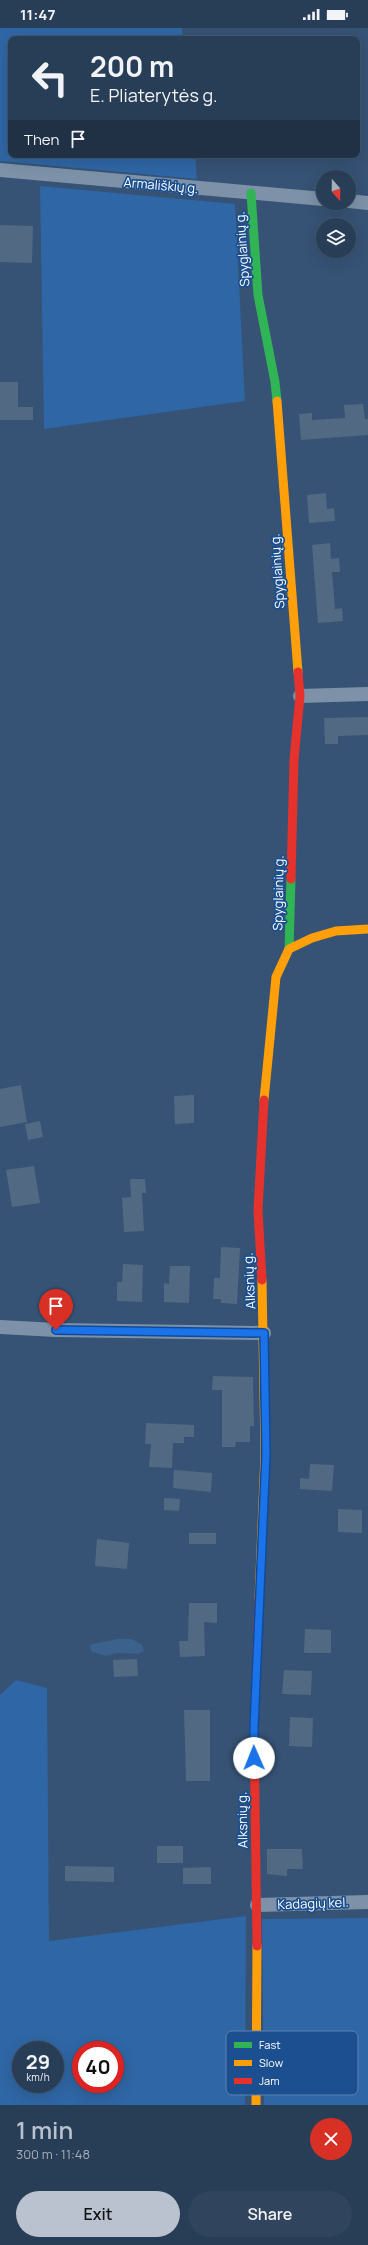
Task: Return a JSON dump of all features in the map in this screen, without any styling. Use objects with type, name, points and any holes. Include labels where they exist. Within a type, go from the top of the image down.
[{"type":"street","name":"Armališkių g.","points":[[0,170],[316,198]]},
{"type":"street","name":"Spyglainių g.","points":[[251,193],[258,295],[275,390],[300,696],[294,759],[289,949]]},
{"type":"street","points":[[356,202],[368,203]]},
{"type":"street","points":[[300,696],[368,694]]},
{"type":"street","points":[[289,949],[312,938],[336,931],[368,930]]},
{"type":"street","name":"Alksnių g.","points":[[256,2031],[257,1905],[254,1728],[266,1454],[264,1333],[258,1210],[264,1093],[276,977],[289,949]]},
{"type":"street","points":[[0,1327],[56,1330],[264,1333]]},
{"type":"street","name":"Kadagių kel.","points":[[257,1905],[368,1902]]},
{"type":"street","name":"Alksnių g.","points":[[256,2095],[256,2105]]},
{"type":"shaded area","points":[[0,28],[182,28],[183,36],[8,36],[8,158],[195,158],[197,179],[0,161]]},
{"type":"shaded area","points":[[40,186],[235,204],[245,401],[44,429]]},
{"type":"shaded area","points":[[117,1639],[132,1639],[142,1645],[144,1651],[138,1654],[117,1653],[106,1656],[92,1652],[90,1646],[92,1644]]},
{"type":"shaded area","points":[[16,1680],[47,1688],[49,1941],[246,1916],[245,2031],[226,2031],[226,2095],[245,2095],[245,2105],[0,2105],[0,1695]]},
{"type":"shaded area","points":[[368,1918],[368,2105],[264,2105],[264,2095],[358,2095],[358,2031],[263,2031],[262,1919]]},
{"type":"building","points":[[0,225],[33,226],[32,263],[0,262]]},
{"type":"building","points":[[0,382],[18,382],[18,407],[33,407],[33,420],[0,420]]},
{"type":"building","points":[[363,404],[365,419],[368,419],[368,435],[301,440],[299,414],[312,413],[312,420],[345,418],[344,405]]},
{"type":"building","points":[[326,493],[327,509],[334,508],[335,521],[309,523],[307,495]]},
{"type":"building","points":[[330,543],[331,559],[339,558],[340,572],[332,572],[335,609],[342,608],[343,621],[318,623],[312,545]]},
{"type":"building","points":[[368,717],[368,735],[338,736],[338,744],[325,744],[324,718]]},
{"type":"building","points":[[21,1085],[27,1122],[0,1127],[0,1089]]},
{"type":"building","points":[[194,1095],[194,1123],[175,1124],[174,1096]]},
{"type":"building","points":[[40,1121],[43,1137],[28,1140],[25,1124]]},
{"type":"building","points":[[34,1166],[40,1203],[12,1207],[6,1170]]},
{"type":"building","points":[[130,1179],[145,1179],[146,1193],[142,1193],[144,1231],[124,1232],[122,1198],[131,1197]]},
{"type":"building","points":[[221,1247],[240,1248],[237,1304],[221,1303],[221,1299],[213,1299],[214,1278],[220,1278]]},
{"type":"building","points":[[123,1264],[143,1265],[142,1302],[117,1301],[117,1282],[122,1282]]},
{"type":"building","points":[[170,1266],[190,1266],[189,1303],[164,1302],[164,1283],[169,1284]]},
{"type":"building","points":[[213,1376],[253,1377],[254,1426],[250,1426],[250,1442],[236,1442],[235,1447],[222,1447],[222,1390],[212,1390]]},
{"type":"building","points":[[146,1423],[194,1425],[194,1437],[184,1437],[184,1443],[173,1443],[172,1468],[149,1467],[151,1444],[145,1444]]},
{"type":"building","points":[[310,1464],[334,1465],[332,1491],[300,1489],[300,1478],[309,1479]]},
{"type":"building","points":[[174,1470],[212,1473],[211,1492],[173,1488]]},
{"type":"building","points":[[164,1498],[180,1499],[179,1511],[164,1510]]},
{"type":"building","points":[[338,1509],[362,1510],[362,1533],[338,1532]]},
{"type":"building","points":[[189,1533],[216,1533],[216,1544],[189,1544]]},
{"type":"building","points":[[97,1539],[129,1543],[127,1569],[95,1566]]},
{"type":"building","points":[[189,1603],[217,1603],[217,1623],[204,1622],[205,1656],[180,1657],[179,1641],[188,1641]]},
{"type":"building","points":[[305,1629],[331,1630],[331,1653],[304,1653]]},
{"type":"building","points":[[137,1659],[138,1676],[114,1677],[113,1660]]},
{"type":"building","points":[[284,1670],[312,1671],[311,1695],[282,1694]]},
{"type":"building","points":[[184,1710],[210,1710],[210,1781],[186,1781]]},
{"type":"building","points":[[290,1717],[313,1718],[312,1747],[289,1746]]},
{"type":"building","points":[[157,1846],[183,1846],[183,1863],[157,1863]]},
{"type":"building","points":[[267,1849],[302,1849],[303,1869],[287,1869],[287,1876],[267,1874]]},
{"type":"building","points":[[65,1866],[114,1867],[114,1882],[65,1881]]},
{"type":"building","points":[[211,1867],[211,1884],[183,1884],[183,1868]]},
{"type":"traffic: fast","points":[[251,193],[258,295],[275,382],[277,401]]},
{"type":"traffic: fast","points":[[289,949],[291,879]]},
{"type":"traffic: slow","points":[[277,401],[298,672]]},
{"type":"traffic: slow","points":[[264,1100],[276,977],[289,949],[312,938],[336,931],[368,929]]},
{"type":"traffic: slow","points":[[259,1598],[265,1454],[262,1280]]},
{"type":"traffic: slow","points":[[256,2031],[257,1946]]},
{"type":"traffic: slow","points":[[256,2095],[256,2105]]},
{"type":"traffic: jam","points":[[291,879],[294,759],[300,696],[298,672]]},
{"type":"traffic: jam","points":[[262,1280],[258,1210],[264,1100]]},
{"type":"traffic: jam","points":[[257,1946],[254,1728],[259,1598]]},
{"type":"route","points":[[56,1330],[264,1333],[266,1454],[254,1758]]}]
